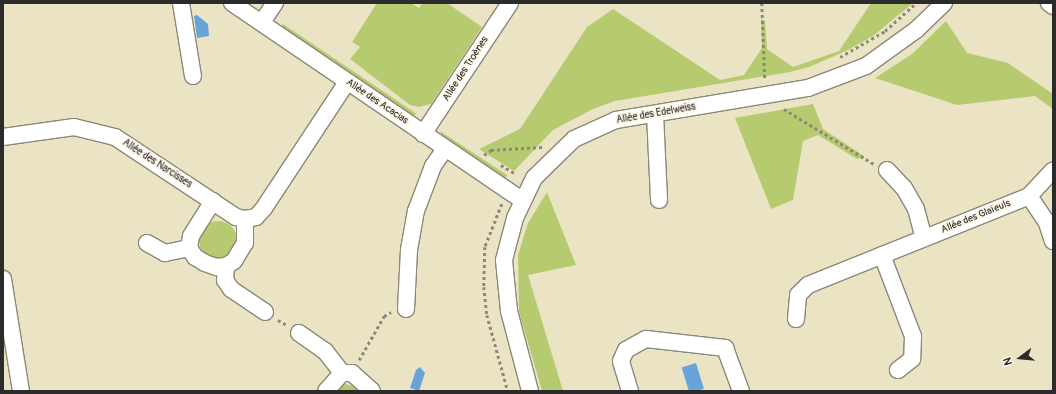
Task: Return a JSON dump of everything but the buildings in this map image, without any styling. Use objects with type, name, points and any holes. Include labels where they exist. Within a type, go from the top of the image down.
[{"type":"street","points":[[181,3],[193,76]]},
{"type":"street","name":"Allée des Acacias","points":[[232,3],[262,22],[445,149],[523,200]]},
{"type":"street","points":[[262,22],[275,3]]},
{"type":"street","name":"Allée des Troènes","points":[[423,134],[510,3]]},
{"type":"street","name":"Allée des Edelweiss","points":[[530,391],[509,311],[504,260],[515,218],[534,178],[574,139],[616,120],[808,88],[866,66],[916,30],[944,3]]},
{"type":"street","points":[[1049,3],[1053,6]]},
{"type":"street","points":[[213,201],[192,236],[189,248],[195,257],[205,263],[216,267],[226,266],[234,261],[245,243],[245,219],[256,217],[264,208],[347,82]]},
{"type":"street","points":[[655,114],[659,200]]},
{"type":"street","name":"Allée des Narcisses","points":[[3,137],[74,127],[115,137],[236,217],[245,219]]},
{"type":"street","points":[[406,309],[409,250],[416,211],[433,166],[445,149]]},
{"type":"street","points":[[887,170],[904,188],[916,209],[924,238]]},
{"type":"street","name":"Allée des Glaïeuls","points":[[796,319],[798,295],[808,285],[1029,196],[1053,170]]},
{"type":"street","points":[[1029,196],[1047,223],[1053,241]]},
{"type":"street","points":[[147,243],[165,253],[189,248]]},
{"type":"street","points":[[882,255],[913,336],[912,359],[898,370]]},
{"type":"street","points":[[226,266],[225,280],[231,289],[265,312]]},
{"type":"street","points":[[3,279],[21,391]]},
{"type":"street","points":[[299,333],[325,351],[347,373],[372,391]]},
{"type":"street","points":[[630,391],[621,361],[626,350],[646,339],[725,348],[741,391]]},
{"type":"street","points":[[326,391],[347,373]]},
{"type":"path","points":[[484,154],[491,150],[542,147]]},
{"type":"path","points":[[347,373],[384,316],[394,310],[406,309]]},
{"type":"green space","points":[[377,3],[411,3],[419,8],[423,3],[447,3],[482,27],[431,104],[419,107],[410,105],[350,59],[360,47],[352,42]]},
{"type":"green space","points":[[871,3],[913,3],[873,36],[846,51],[809,67],[790,72],[615,101],[593,109],[553,130],[514,171],[479,149],[520,129],[587,27],[613,9],[720,80],[744,75],[762,48],[761,19],[765,21],[767,49],[793,67],[839,51]]},
{"type":"green space","points":[[946,21],[967,53],[1008,63],[1053,94],[1053,109],[1035,96],[957,105],[875,78],[912,54]]},
{"type":"green space","points":[[283,24],[417,114],[408,118],[279,30]]},
{"type":"green space","points":[[813,104],[823,129],[864,156],[857,159],[818,135],[803,141],[793,200],[771,209],[735,118]]},
{"type":"green space","points":[[440,131],[507,175],[505,179],[501,180],[445,142]]},
{"type":"green space","points":[[547,192],[576,265],[528,275],[563,391],[542,391],[519,312],[518,255],[528,223]]},
{"type":"green space","points":[[214,221],[222,221],[232,226],[236,233],[236,247],[232,254],[222,259],[214,259],[204,254],[202,251],[199,244],[199,236],[204,226],[207,224]]},
{"type":"green space","points":[[345,384],[356,387],[360,391],[331,391]]},
{"type":"water","points":[[197,15],[208,24],[209,36],[197,38],[194,16]]},
{"type":"water","points":[[696,363],[704,389],[689,391],[682,367]]},
{"type":"water","points":[[420,367],[425,373],[419,391],[410,388],[416,370]]}]
